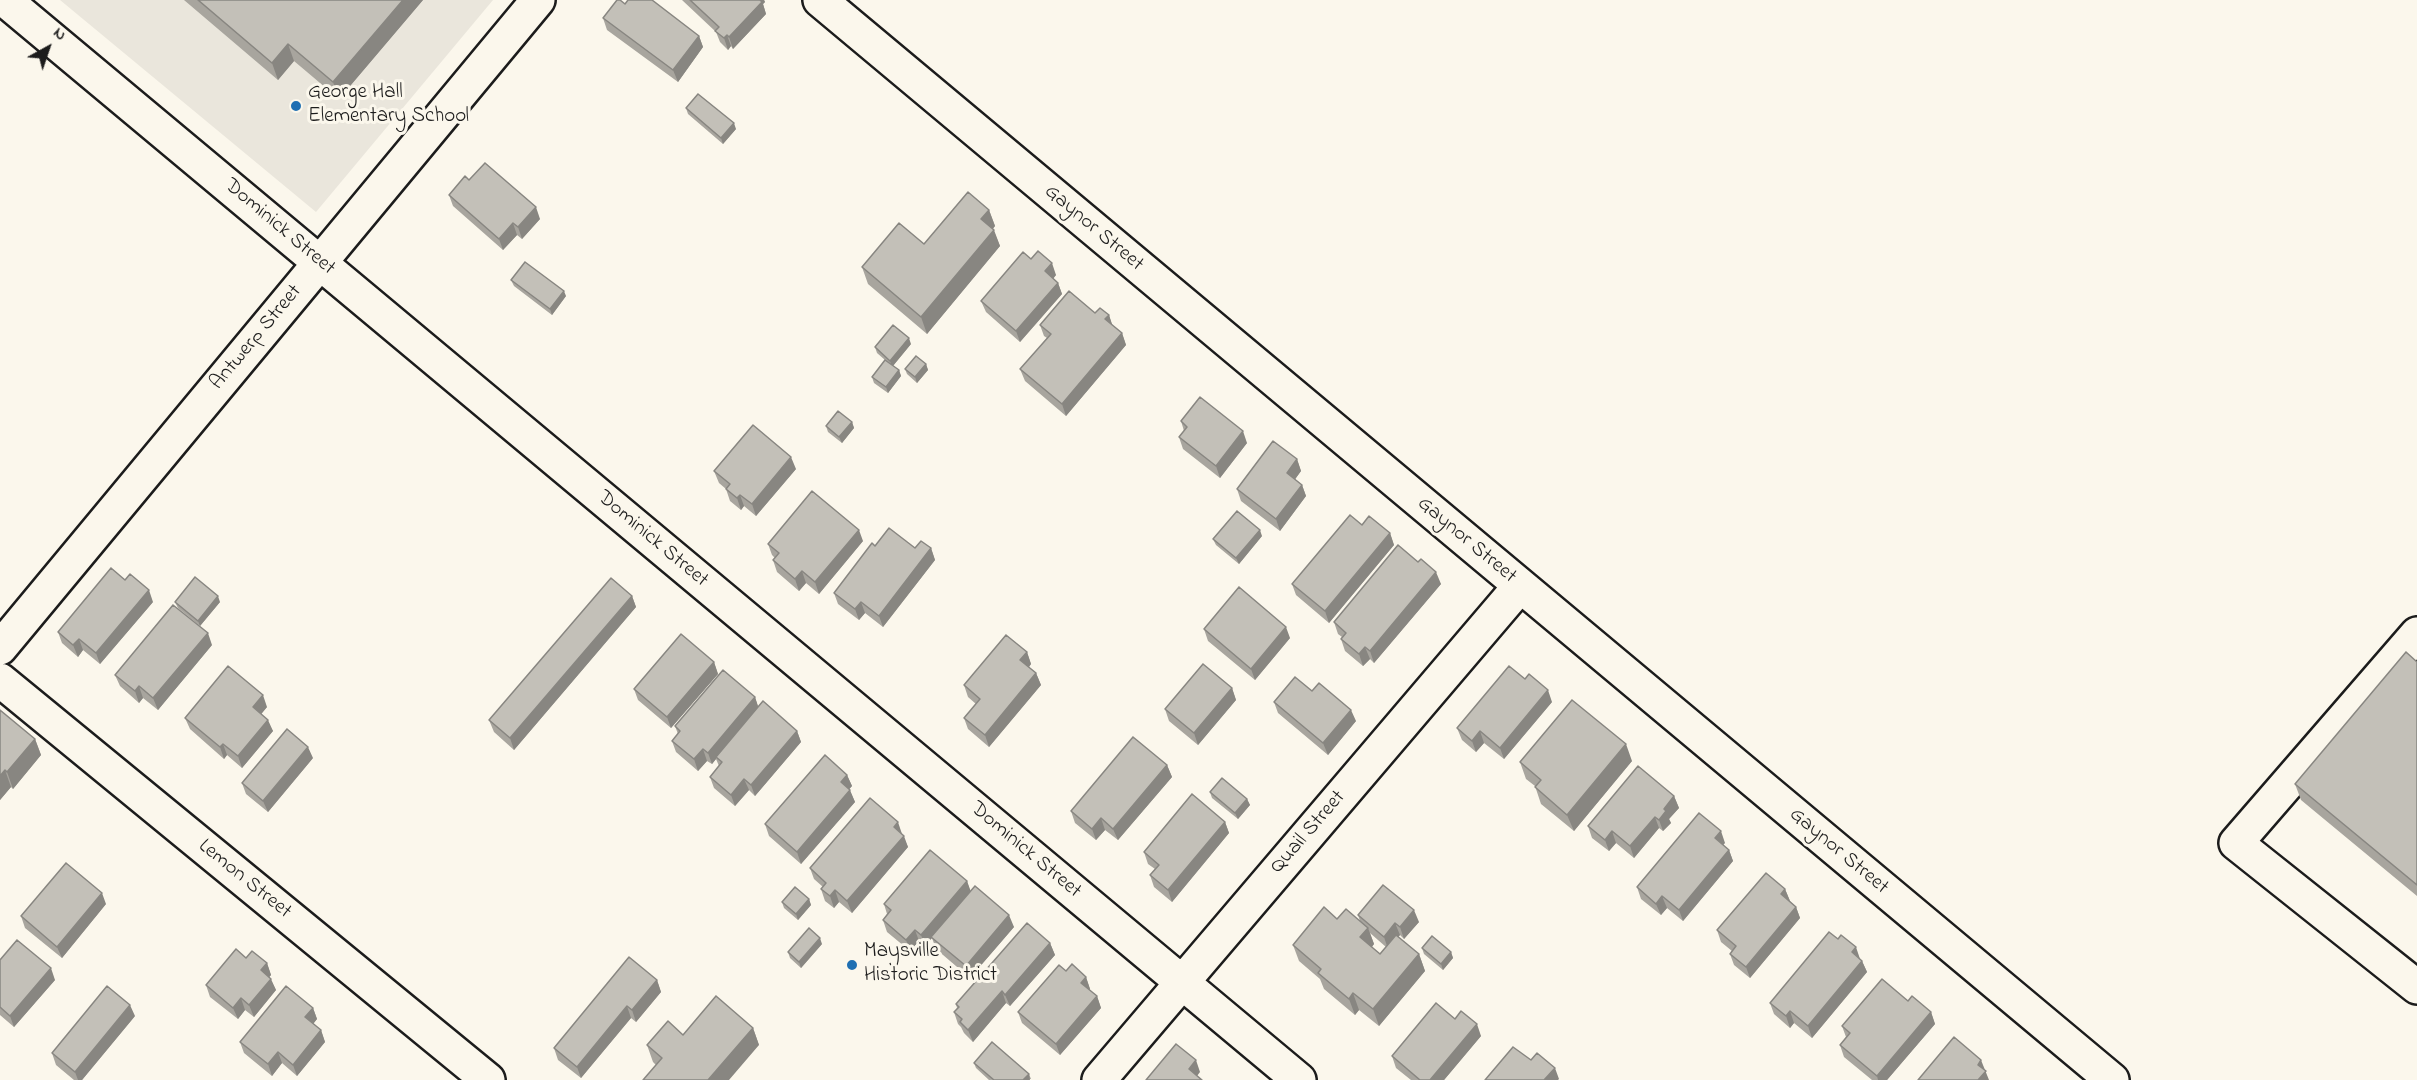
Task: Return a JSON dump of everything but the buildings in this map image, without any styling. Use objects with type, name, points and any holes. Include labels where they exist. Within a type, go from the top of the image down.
[{"type":"street","name":"Dominick Street","points":[[5,0],[1299,1080]]},
{"type":"street","name":"Antwerp Street","points":[[0,648],[538,0]]},
{"type":"street","name":"Gaynor Street","points":[[820,0],[2112,1080]]},
{"type":"street","name":"Quail Street","points":[[1099,1080],[1520,586]]},
{"type":"street","points":[[2417,634],[2236,843],[2417,987]]},
{"type":"street","name":"Lemon Street","points":[[0,680],[488,1080]]},
{"type":"shaded area","name":"George Hall Elementary School","points":[[60,0],[493,0],[316,212]]},
{"type":"place","name":"George Hall Elementary School","points":[[296,106]]},
{"type":"place","name":"Maysville Historic District","points":[[852,965]]}]
